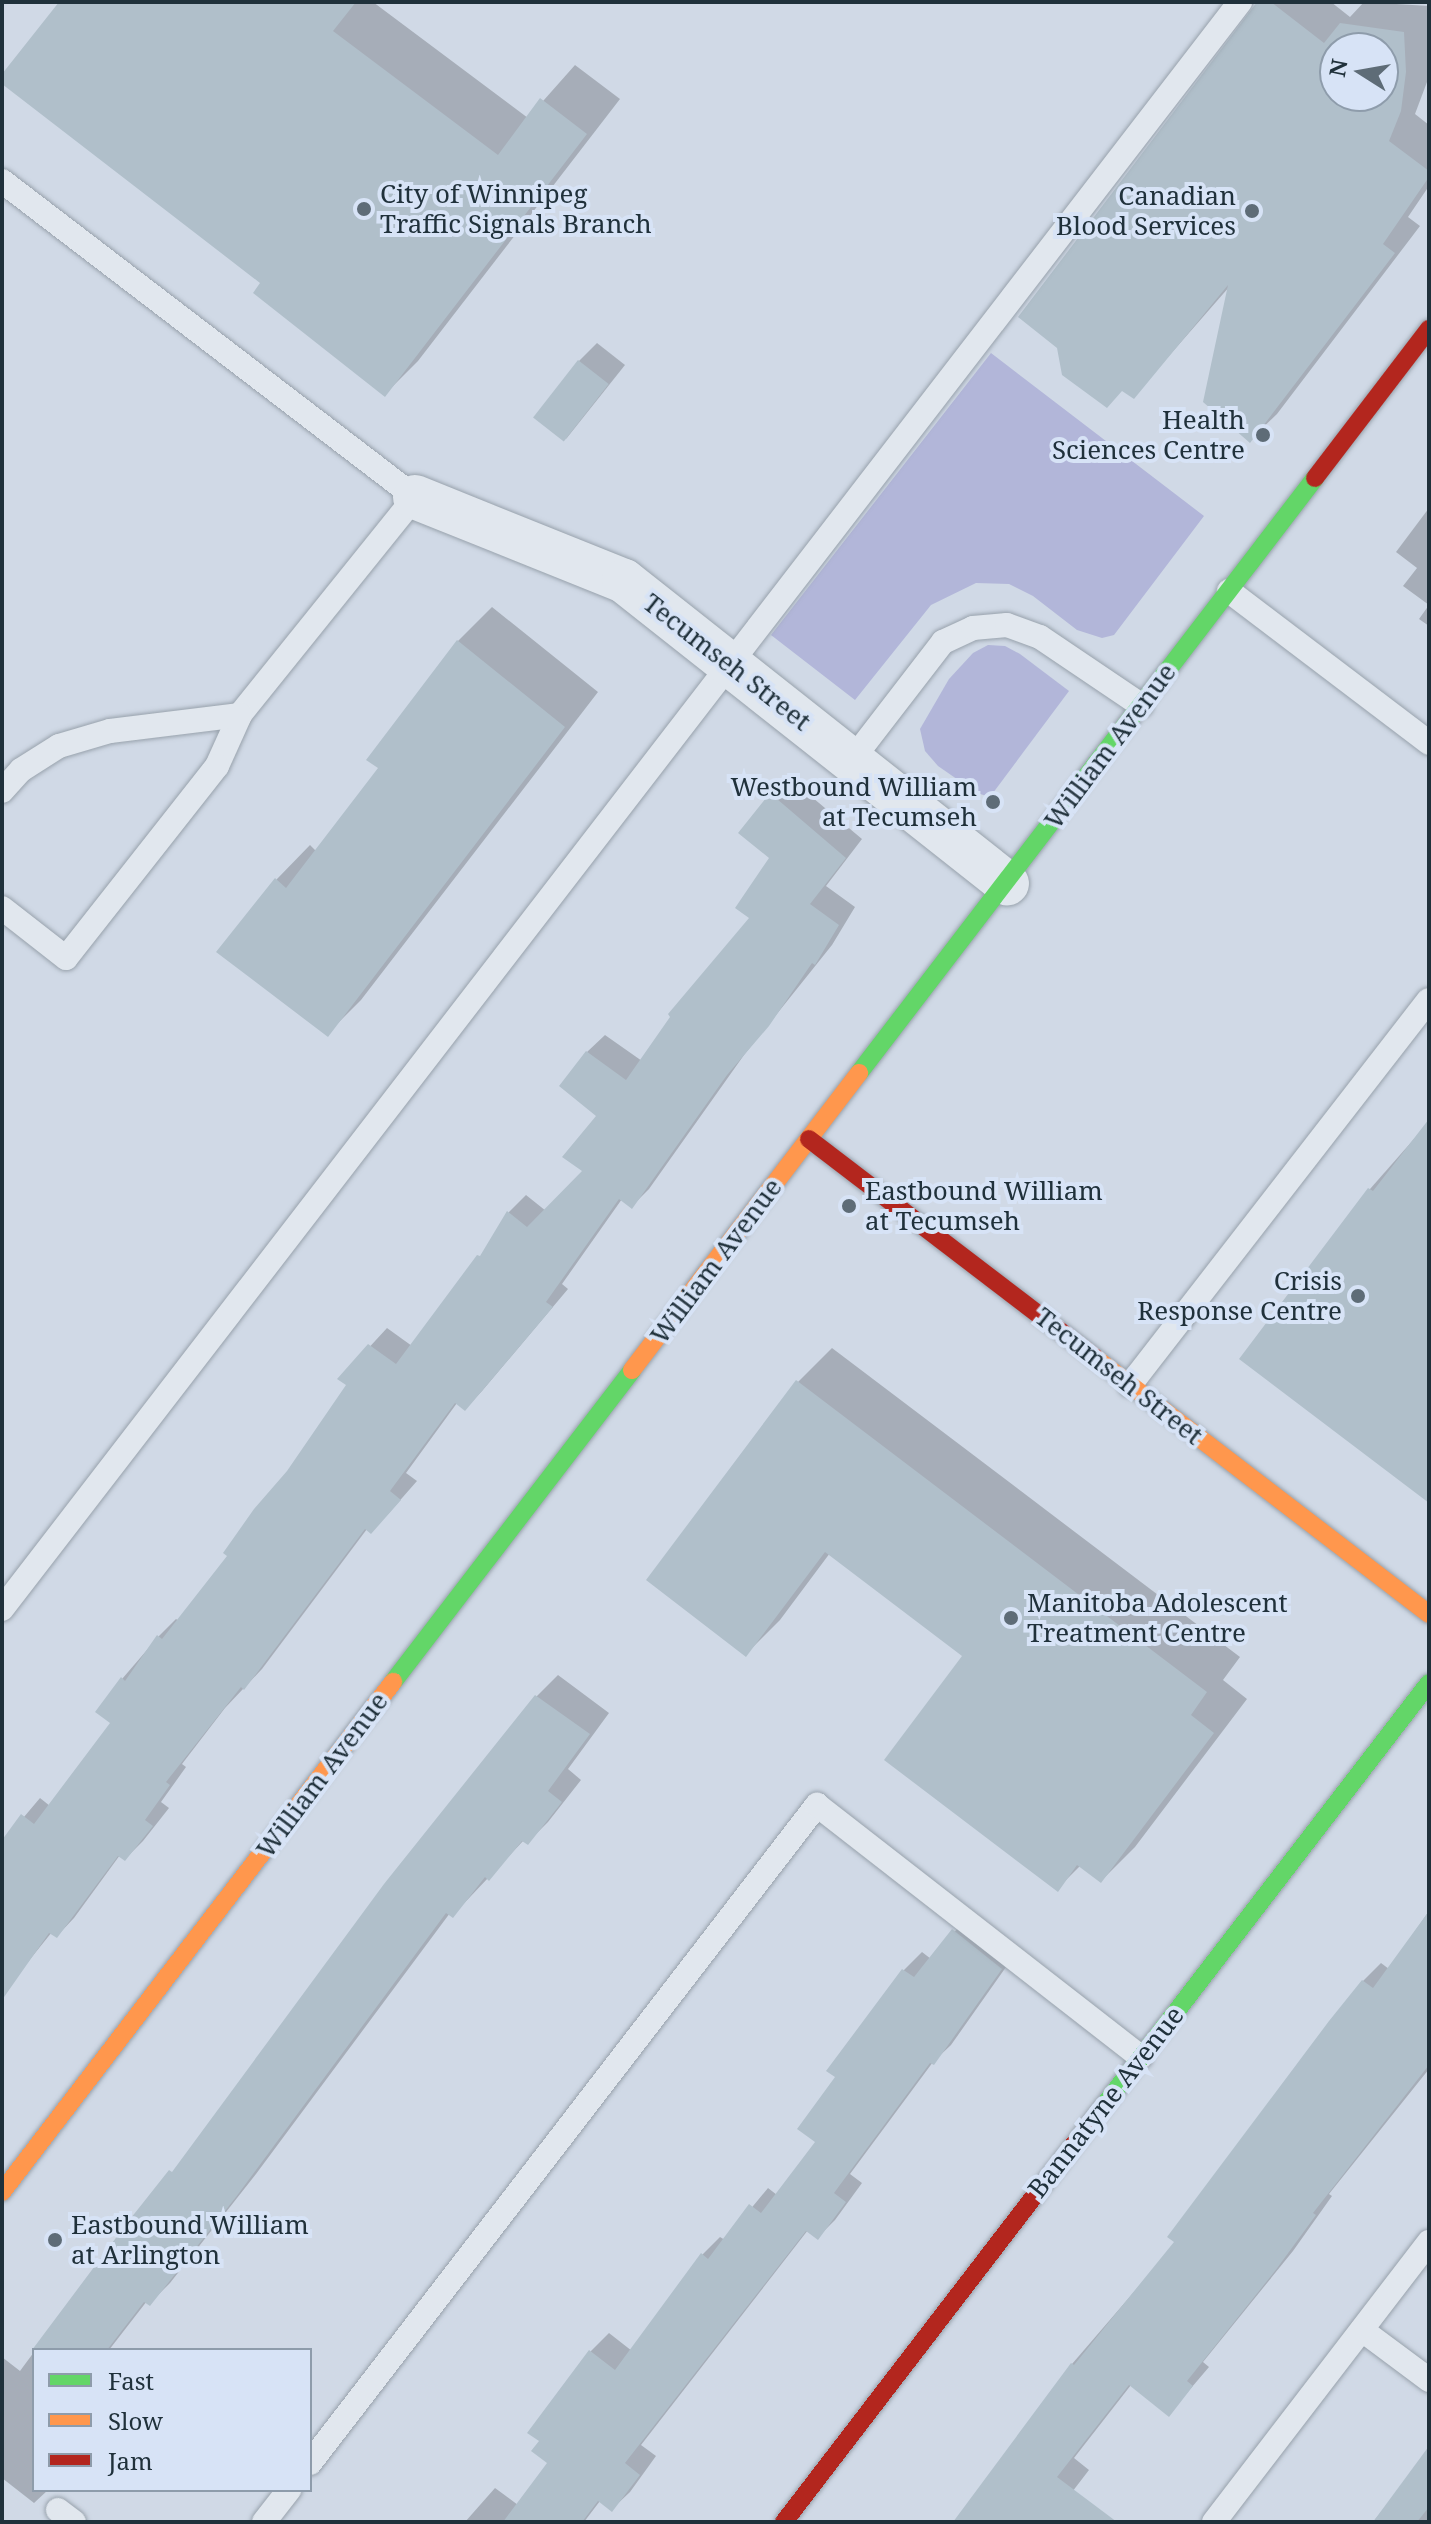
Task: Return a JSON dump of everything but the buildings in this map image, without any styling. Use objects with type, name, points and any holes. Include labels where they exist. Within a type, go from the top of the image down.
[{"type":"main road","name":"William Avenue","points":[[7,2177],[1007,883],[1429,329]]},
{"type":"main road","name":"Tecumseh Street","points":[[809,1139],[1429,1614]]},
{"type":"main road","name":"Bannatyne Avenue","points":[[784,2522],[1429,1683]]},
{"type":"street","name":"Tecumseh Street","points":[[415,497],[624,581],[1007,883]]},
{"type":"lane","points":[[2,1609],[1240,2]]},
{"type":"lane","points":[[2,181],[415,497],[240,715],[217,766],[66,958],[2,908]]},
{"type":"lane","points":[[1229,591],[1429,743]]},
{"type":"lane","points":[[852,760],[943,642],[973,628],[1007,625],[1040,637],[1141,705]]},
{"type":"lane","points":[[2,791],[21,770],[59,746],[110,731],[240,715]]},
{"type":"lane","points":[[1130,1385],[1429,1000]]},
{"type":"lane","points":[[312,2460],[817,1805],[1141,2057]]},
{"type":"lane","points":[[1214,2522],[1429,2242]]},
{"type":"lane","points":[[1362,2330],[1429,2380]]},
{"type":"lane","points":[[264,2522],[287,2492]]},
{"type":"shaded area","points":[[991,353],[1204,516],[1114,635],[1102,638],[1077,630],[1033,596],[1009,584],[976,583],[931,605],[855,700],[771,635]]},
{"type":"shaded area","points":[[988,645],[1005,646],[1020,654],[1069,691],[990,797],[977,793],[938,766],[925,751],[920,729],[949,679],[973,653]]},
{"type":"traffic: fast","points":[[859,1073],[1315,478]]},
{"type":"traffic: fast","points":[[393,1682],[632,1370]]},
{"type":"traffic: fast","points":[[1099,2112],[1429,1683]]},
{"type":"traffic: slow","points":[[632,1370],[859,1073]]},
{"type":"traffic: slow","points":[[1094,1357],[1429,1614]]},
{"type":"traffic: slow","points":[[2,2192],[393,1682]]},
{"type":"traffic: jam","points":[[1315,478],[1429,329]]},
{"type":"traffic: jam","points":[[809,1139],[1094,1357]]},
{"type":"traffic: jam","points":[[784,2522],[1099,2112]]},
{"type":"place","name":"City of Winnipeg Traffic Signals Branch","points":[[364,209]]},
{"type":"place","name":"Canadian Blood Services","points":[[1252,211]]},
{"type":"place","name":"Health Sciences Centre","points":[[1263,435]]},
{"type":"place","name":"Westbound William at Tecumseh","points":[[993,802]]},
{"type":"place","name":"Eastbound William at Tecumseh","points":[[849,1206]]},
{"type":"place","name":"Crisis Response Centre","points":[[1358,1296]]},
{"type":"place","name":"Manitoba Adolescent Treatment Centre","points":[[1011,1618]]},
{"type":"place","name":"Eastbound William at Arlington","points":[[55,2240]]}]
